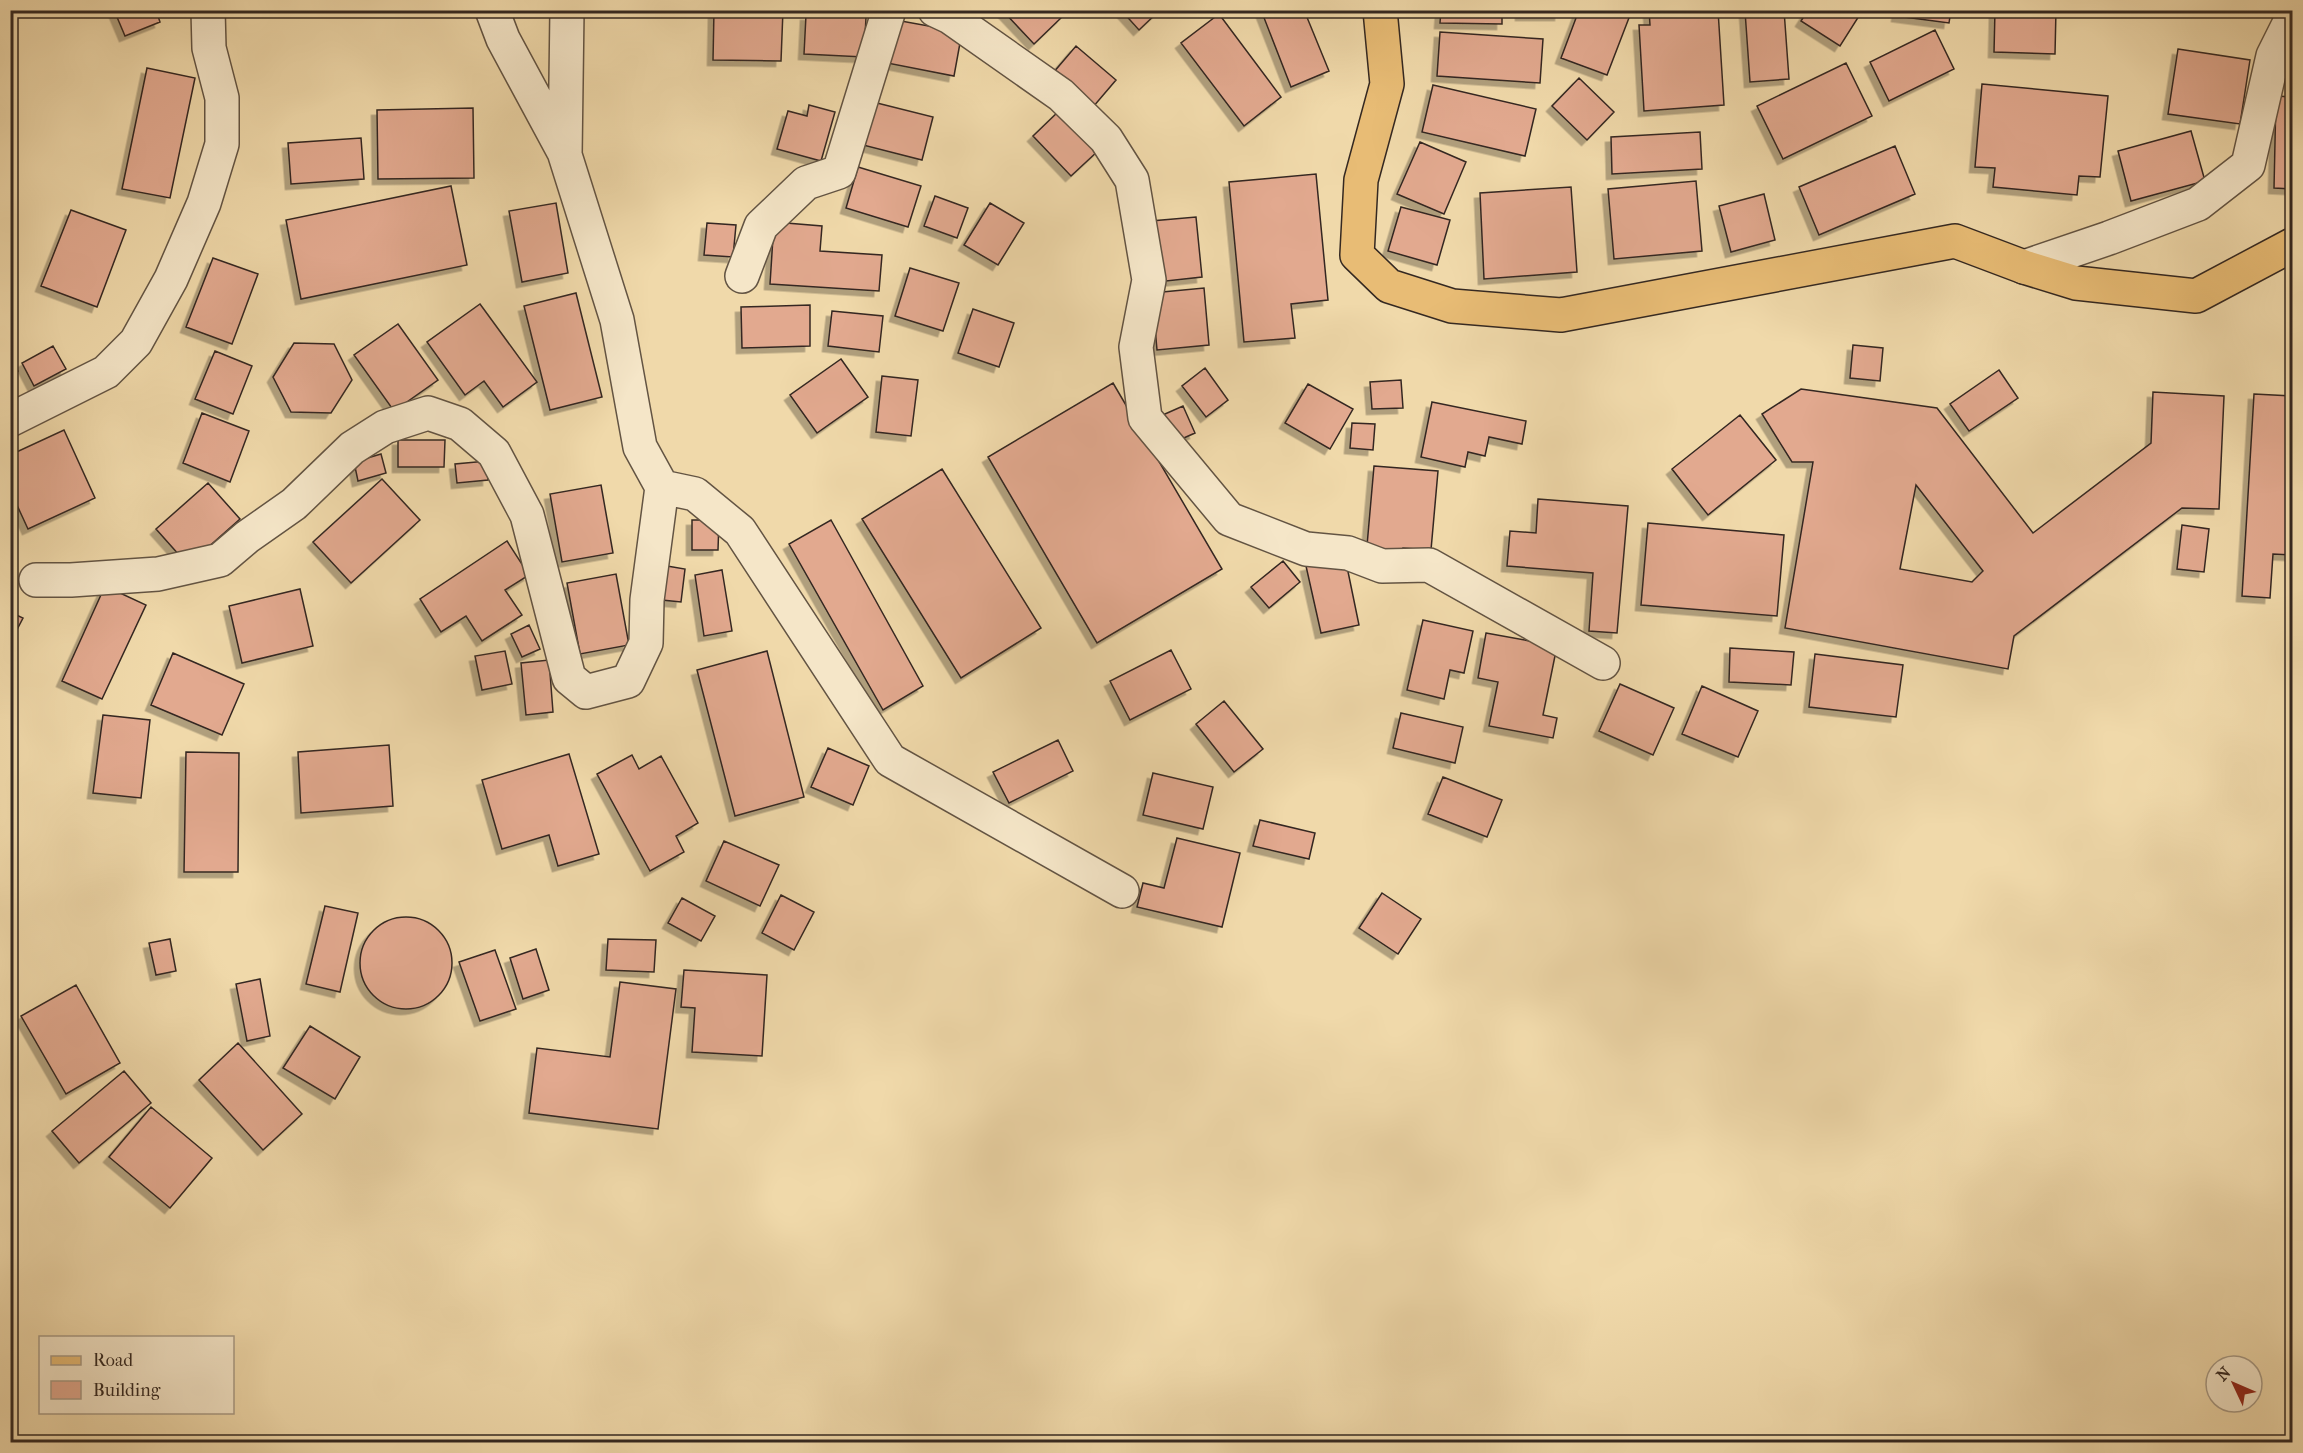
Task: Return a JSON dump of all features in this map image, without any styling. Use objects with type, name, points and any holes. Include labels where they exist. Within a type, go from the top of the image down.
[{"type":"main road","points":[[1380,10],[1387,84],[1361,180],[1358,255],[1389,286],[1452,306],[1561,315],[1955,241],[2024,267],[2076,283],[2196,296],[2292,245]]},
{"type":"street","points":[[10,420],[106,372],[136,342],[171,279],[204,203],[222,144],[222,98],[209,48],[208,10]]},
{"type":"street","points":[[36,580],[158,574],[220,560],[247,537],[294,504],[352,448],[385,427],[428,413],[460,424],[494,453],[527,516],[569,678],[586,692],[628,681],[646,643],[647,600],[662,487],[640,447],[617,320],[566,155],[503,39],[492,10]]},
{"type":"street","points":[[566,155],[567,10]]},
{"type":"street","points":[[742,276],[761,226],[806,183],[839,172],[889,10]]},
{"type":"street","points":[[935,10],[950,17],[1061,95],[1106,139],[1132,180],[1149,280],[1136,347],[1145,418],[1229,519],[1306,549],[1348,553],[1382,566],[1429,565],[1603,663]]},
{"type":"street","points":[[2024,267],[2198,204],[2248,165],[2273,56],[2292,18]]},
{"type":"street","points":[[662,487],[695,494],[740,531],[890,760],[1122,891]]},
{"type":"building","points":[[114,10],[156,10],[160,22],[125,36]]},
{"type":"building","points":[[714,10],[783,10],[781,61],[713,60]]},
{"type":"building","points":[[1002,10],[1056,10],[1062,17],[1034,44]]},
{"type":"building","points":[[1121,10],[1160,10],[1139,30]]},
{"type":"building","points":[[1261,10],[1304,10],[1329,71],[1291,87]]},
{"type":"building","points":[[1441,10],[1502,10],[1502,24],[1440,23]]},
{"type":"building","points":[[1521,10],[1560,10],[1560,15],[1521,15]]},
{"type":"building","points":[[1579,10],[1632,10],[1607,75],[1561,58]]},
{"type":"building","points":[[1649,10],[1718,10],[1724,105],[1644,111],[1639,25],[1650,25]]},
{"type":"building","points":[[1784,10],[1789,79],[1750,82],[1745,11]]},
{"type":"building","points":[[1808,10],[1850,10],[1859,16],[1840,46],[1801,21]]},
{"type":"building","points":[[1898,10],[1951,10],[1949,23],[1897,16]]},
{"type":"building","points":[[1995,10],[2056,10],[2055,54],[1994,52]]},
{"type":"building","points":[[1219,14],[1281,97],[1244,126],[1181,43]]},
{"type":"building","points":[[806,15],[866,17],[864,57],[804,54]]},
{"type":"building","points":[[890,19],[962,32],[954,76],[882,62]]},
{"type":"building","points":[[1935,30],[1954,69],[1889,101],[1870,62]]},
{"type":"building","points":[[1440,32],[1543,39],[1540,83],[1437,76]]},
{"type":"building","points":[[1076,46],[1116,80],[1093,107],[1053,73]]},
{"type":"building","points":[[2178,49],[2250,60],[2240,124],[2168,114]]},
{"type":"building","points":[[1846,63],[1872,116],[1783,159],[1757,106]]},
{"type":"building","points":[[147,68],[195,78],[170,198],[122,189]]},
{"type":"building","points":[[1579,78],[1614,112],[1587,140],[1552,106]]},
{"type":"building","points":[[1982,84],[2108,96],[2100,177],[2079,176],[2077,195],[1993,187],[1995,168],[1975,167]]},
{"type":"building","points":[[1433,85],[1536,109],[1525,156],[1422,132]]},
{"type":"building","points":[[2276,96],[2292,97],[2292,189],[2274,188]]},
{"type":"building","points":[[873,102],[933,117],[922,160],[863,145]]},
{"type":"building","points":[[809,105],[835,112],[821,161],[777,149],[788,111],[807,116]]},
{"type":"building","points":[[473,108],[474,178],[378,179],[377,110]]},
{"type":"building","points":[[1060,110],[1099,150],[1071,176],[1033,136]]},
{"type":"building","points":[[2191,131],[2205,181],[2131,201],[2118,151]]},
{"type":"building","points":[[1700,132],[1702,169],[1612,174],[1611,137]]},
{"type":"building","points":[[361,138],[364,179],[291,184],[288,143]]},
{"type":"building","points":[[1420,142],[1466,162],[1444,214],[1397,194]]},
{"type":"building","points":[[1895,146],[1915,194],[1819,235],[1799,187]]},
{"type":"building","points":[[858,167],[921,186],[908,227],[846,208]]},
{"type":"building","points":[[1316,174],[1328,300],[1291,304],[1295,338],[1244,342],[1229,182]]},
{"type":"building","points":[[1696,181],[1702,251],[1614,259],[1608,189]]},
{"type":"building","points":[[451,186],[467,265],[301,299],[286,220]]},
{"type":"building","points":[[1571,187],[1577,272],[1484,279],[1480,193]]},
{"type":"building","points":[[1764,194],[1775,240],[1731,252],[1719,206]]},
{"type":"building","points":[[935,196],[968,208],[957,238],[924,226]]},
{"type":"building","points":[[556,203],[568,273],[522,282],[509,211]]},
{"type":"building","points":[[990,203],[1024,223],[998,265],[964,245]]},
{"type":"building","points":[[1401,207],[1450,220],[1437,265],[1388,251]]},
{"type":"building","points":[[71,210],[126,230],[97,307],[41,286]]},
{"type":"building","points":[[1196,217],[1202,277],[1157,282],[1151,221]]},
{"type":"building","points":[[774,222],[822,226],[820,251],[882,255],[879,291],[770,284]]},
{"type":"building","points":[[707,223],[736,225],[733,257],[704,255]]},
{"type":"building","points":[[213,258],[258,274],[232,344],[186,327]]},
{"type":"building","points":[[910,268],[959,283],[943,331],[895,316]]},
{"type":"building","points":[[1204,288],[1209,345],[1157,350],[1152,293]]},
{"type":"building","points":[[576,293],[602,397],[550,410],[524,306]]},
{"type":"building","points":[[480,304],[537,382],[503,407],[484,381],[465,395],[427,342]]},
{"type":"building","points":[[810,305],[810,346],[742,348],[741,307]]},
{"type":"building","points":[[973,309],[1014,323],[999,367],[958,353]]},
{"type":"building","points":[[832,311],[883,316],[879,352],[828,346]]},
{"type":"building","points":[[398,324],[438,380],[394,411],[354,355]]},
{"type":"building","points":[[294,343],[334,344],[352,380],[331,413],[291,412],[273,377]]},
{"type":"building","points":[[1853,345],[1883,348],[1880,381],[1850,378]]},
{"type":"building","points":[[53,346],[66,369],[34,386],[22,363]]},
{"type":"building","points":[[215,351],[252,366],[233,414],[195,399]]},
{"type":"building","points":[[10,354],[18,371],[10,374]]},
{"type":"building","points":[[841,359],[868,397],[817,433],[790,395]]},
{"type":"building","points":[[1205,368],[1228,400],[1206,417],[1182,386]]},
{"type":"building","points":[[1999,370],[2018,398],[1969,431],[1950,404]]},
{"type":"building","points":[[882,376],[918,380],[911,436],[876,432]]},
{"type":"building","points":[[1401,380],[1403,408],[1372,409],[1370,382]]},
{"type":"building","points":[[1113,383],[1222,569],[1097,643],[988,457]]},
{"type":"building","points":[[1308,384],[1353,409],[1330,449],[1285,423]]},
{"type":"building","points":[[1801,389],[1937,408],[2033,533],[2151,443],[2153,392],[2224,396],[2219,509],[2182,508],[2014,636],[2008,669],[1785,628],[1813,462],[1792,462],[1762,414]],"holes":[[[1916,485],[1983,571],[1972,582],[1900,569]]]},
{"type":"building","points":[[2254,394],[2292,396],[2292,555],[2273,554],[2270,598],[2242,596]]},
{"type":"building","points":[[1432,402],[1526,421],[1522,444],[1489,437],[1485,456],[1468,452],[1465,467],[1421,457]]},
{"type":"building","points":[[1183,406],[1195,433],[1168,445],[1156,418]]},
{"type":"building","points":[[202,413],[249,431],[230,482],[183,463]]},
{"type":"building","points":[[1740,415],[1776,460],[1708,515],[1672,469]]},
{"type":"building","points":[[1352,423],[1375,424],[1373,450],[1350,448]]},
{"type":"building","points":[[64,430],[95,498],[28,529],[10,490],[10,455]]},
{"type":"building","points":[[398,440],[445,440],[444,467],[398,467]]},
{"type":"building","points":[[381,454],[386,473],[358,481],[354,462]]},
{"type":"building","points":[[487,461],[488,480],[457,483],[455,464]]},
{"type":"building","points":[[1374,466],[1438,471],[1431,550],[1403,548],[1402,560],[1366,557]]},
{"type":"building","points":[[942,469],[1041,628],[961,678],[862,519]]},
{"type":"building","points":[[382,479],[420,520],[351,583],[313,542]]},
{"type":"building","points":[[208,483],[240,519],[188,565],[156,529]]},
{"type":"building","points":[[601,485],[613,553],[562,562],[550,494]]},
{"type":"building","points":[[1538,499],[1628,506],[1617,633],[1589,631],[1593,573],[1507,566],[1510,531],[1536,533]]},
{"type":"building","points":[[692,520],[719,520],[718,550],[692,550]]},
{"type":"building","points":[[831,520],[923,686],[883,710],[789,544]]},
{"type":"building","points":[[1648,523],[1784,535],[1777,616],[1641,605]]},
{"type":"building","points":[[2182,525],[2209,529],[2204,572],[2177,569]]},
{"type":"building","points":[[507,541],[529,575],[505,590],[522,615],[482,641],[466,616],[441,632],[420,599]]},
{"type":"building","points":[[1345,557],[1359,625],[1321,633],[1306,566]]},
{"type":"building","points":[[1283,561],[1300,582],[1269,608],[1251,587]]},
{"type":"building","points":[[667,566],[685,569],[681,602],[662,600]]},
{"type":"building","points":[[722,570],[732,631],[704,636],[695,575]]},
{"type":"building","points":[[616,574],[629,645],[580,654],[567,583]]},
{"type":"building","points":[[105,586],[146,605],[102,699],[62,681]]},
{"type":"building","points":[[300,589],[313,646],[242,663],[229,606]]},
{"type":"building","points":[[10,612],[23,618],[10,643]]},
{"type":"building","points":[[1423,620],[1473,631],[1464,673],[1450,670],[1444,699],[1407,690]]},
{"type":"building","points":[[529,625],[540,649],[522,657],[511,634]]},
{"type":"building","points":[[1486,633],[1557,646],[1543,715],[1557,718],[1553,738],[1489,726],[1498,682],[1478,678]]},
{"type":"building","points":[[1730,648],[1794,652],[1791,685],[1729,682]]},
{"type":"building","points":[[1171,650],[1191,689],[1130,720],[1110,681]]},
{"type":"building","points":[[505,651],[512,684],[482,690],[475,656]]},
{"type":"building","points":[[767,651],[804,797],[735,816],[697,670]]},
{"type":"building","points":[[173,653],[244,684],[222,735],[151,705]]},
{"type":"building","points":[[1815,654],[1903,665],[1896,717],[1809,707]]},
{"type":"building","points":[[549,660],[553,712],[526,715],[521,663]]},
{"type":"building","points":[[1620,684],[1674,708],[1653,755],[1599,731]]},
{"type":"building","points":[[1702,686],[1758,711],[1738,757],[1682,734]]},
{"type":"building","points":[[1224,701],[1263,749],[1234,772],[1196,724]]},
{"type":"building","points":[[1401,713],[1463,727],[1455,763],[1393,748]]},
{"type":"building","points":[[103,715],[150,720],[141,798],[93,793]]},
{"type":"building","points":[[1058,740],[1073,771],[1009,803],[993,772]]},
{"type":"building","points":[[389,745],[393,806],[301,813],[298,752]]},
{"type":"building","points":[[828,748],[869,766],[853,805],[811,787]]},
{"type":"building","points":[[186,752],[239,753],[238,872],[184,872]]},
{"type":"building","points":[[569,754],[599,854],[558,866],[549,835],[502,849],[482,780]]},
{"type":"building","points":[[632,755],[639,769],[661,756],[698,823],[676,836],[684,852],[650,871],[597,774]]},
{"type":"building","points":[[1153,773],[1213,787],[1203,829],[1143,815]]},
{"type":"building","points":[[1443,777],[1502,800],[1487,837],[1428,814]]},
{"type":"building","points":[[1260,820],[1315,833],[1309,859],[1253,846]]},
{"type":"building","points":[[1177,838],[1240,853],[1222,927],[1137,907],[1143,883],[1164,888]]},
{"type":"building","points":[[724,841],[779,865],[760,906],[706,881]]},
{"type":"building","points":[[1382,893],[1421,919],[1398,954],[1359,928]]},
{"type":"building","points":[[781,895],[814,912],[794,950],[762,933]]},
{"type":"building","points":[[682,898],[715,916],[701,941],[668,923]]},
{"type":"building","points":[[325,906],[358,913],[340,992],[306,984]]},
{"type":"building","points":[[406,917],[424,921],[438,931],[448,945],[452,963],[448,981],[438,995],[424,1005],[406,1009],[388,1005],[374,995],[364,981],[360,963],[364,945],[374,931],[388,921]]},
{"type":"building","points":[[170,939],[176,971],[156,975],[149,943]]},
{"type":"building","points":[[608,939],[656,940],[654,972],[606,970]]},
{"type":"building","points":[[536,949],[549,990],[523,999],[510,958]]},
{"type":"building","points":[[495,950],[516,1009],[480,1021],[459,962]]},
{"type":"building","points":[[684,970],[767,975],[762,1056],[692,1052],[695,1008],[681,1007]]},
{"type":"building","points":[[260,979],[270,1036],[247,1041],[236,984]]},
{"type":"building","points":[[620,982],[676,989],[658,1129],[529,1113],[537,1048],[610,1057]]},
{"type":"building","points":[[76,985],[120,1063],[66,1094],[21,1016]]},
{"type":"building","points":[[310,1026],[360,1057],[335,1099],[283,1068]]},
{"type":"building","points":[[238,1043],[302,1114],[263,1150],[199,1080]]},
{"type":"building","points":[[124,1071],[151,1103],[79,1163],[52,1131]]},
{"type":"building","points":[[151,1107],[212,1158],[170,1208],[109,1157]]}]
